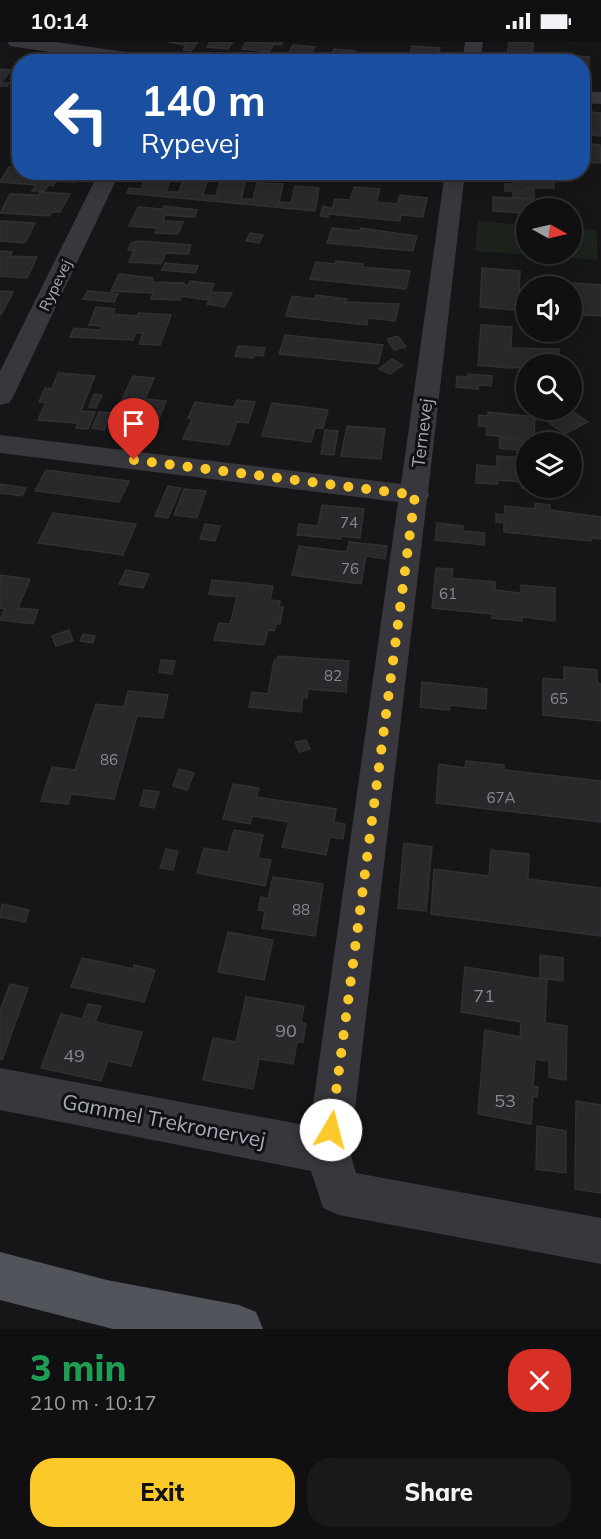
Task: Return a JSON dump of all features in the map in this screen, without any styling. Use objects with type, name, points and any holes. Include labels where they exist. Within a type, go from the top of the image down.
[{"type":"main road","points":[[0,1276],[107,1304],[239,1329]]},
{"type":"street","points":[[16,42],[104,54]]},
{"type":"street","name":"Rypevej","points":[[0,396],[106,180]]},
{"type":"street","name":"Ternevej","points":[[334,1172],[454,180]]},
{"type":"street","points":[[0,444],[415,495]]},
{"type":"street","name":"Gammel Trekronervej","points":[[0,1089],[601,1241]]},
{"type":"shaded area","points":[[478,221],[516,224],[516,254],[475,251]]},
{"type":"shaded area","points":[[582,229],[597,230],[597,260],[582,259]]},
{"type":"building","points":[[168,42],[198,42],[191,51],[183,50],[186,45]]},
{"type":"building","points":[[210,42],[233,42],[228,49],[207,47]]},
{"type":"building","points":[[246,42],[283,42],[281,45],[274,44],[269,52],[242,49]]},
{"type":"building","points":[[509,42],[533,42],[532,54],[507,54]]},
{"type":"building","points":[[293,45],[315,47],[311,54],[288,54]]},
{"type":"building","points":[[412,46],[440,48],[439,54],[410,54]]},
{"type":"building","points":[[334,49],[356,51],[355,54],[331,54]]},
{"type":"building","points":[[0,69],[11,70],[1,83],[9,83],[7,86],[0,86]]},
{"type":"building","points":[[590,112],[601,113],[601,136],[590,135]]},
{"type":"building","points":[[590,144],[600,145],[601,163],[590,162]]},
{"type":"building","points":[[9,167],[12,167],[12,180],[75,180],[74,182],[56,181],[53,186],[48,185],[44,191],[32,191],[36,185],[0,182]]},
{"type":"building","points":[[145,180],[170,180],[166,192],[179,192],[183,180],[207,180],[203,195],[216,196],[221,180],[246,181],[241,199],[253,199],[257,183],[283,184],[279,202],[291,203],[295,186],[319,188],[315,211],[127,193],[129,188],[141,189]]},
{"type":"building","points":[[512,180],[554,180],[554,188],[523,188],[534,190],[534,198],[524,198],[513,197],[513,191],[505,191],[505,184],[512,184]]},
{"type":"building","points":[[354,187],[380,189],[376,202],[397,204],[400,195],[427,198],[423,217],[401,215],[400,221],[329,214],[328,217],[320,216],[323,206],[332,209],[335,199],[350,200]]},
{"type":"building","points":[[40,192],[70,194],[60,212],[52,212],[49,216],[0,213],[10,194],[39,195]]},
{"type":"building","points":[[493,197],[516,198],[516,212],[493,211]]},
{"type":"building","points":[[164,206],[197,210],[195,216],[191,217],[165,215],[163,221],[183,222],[178,234],[155,233],[157,228],[129,226],[138,207],[163,209]]},
{"type":"building","points":[[0,221],[35,223],[25,243],[0,241]]},
{"type":"building","points":[[332,228],[360,231],[361,228],[417,236],[413,251],[327,243]]},
{"type":"building","points":[[250,233],[263,235],[259,243],[246,241]]},
{"type":"building","points":[[138,241],[191,245],[188,254],[166,253],[161,264],[129,262],[134,250],[128,250],[131,243]]},
{"type":"building","points":[[0,251],[12,252],[10,256],[37,257],[27,278],[0,276]]},
{"type":"building","points":[[336,261],[363,264],[362,267],[410,271],[406,289],[310,279],[316,262],[335,264]]},
{"type":"building","points":[[165,263],[198,266],[195,273],[162,270]]},
{"type":"building","points":[[482,268],[520,271],[520,276],[516,276],[516,310],[480,307]]},
{"type":"building","points":[[119,274],[153,278],[152,282],[188,285],[190,281],[214,284],[211,292],[232,293],[224,307],[207,304],[211,298],[207,300],[181,296],[180,300],[151,299],[153,293],[111,291]]},
{"type":"building","points":[[582,284],[601,285],[601,316],[582,315]]},
{"type":"building","points":[[0,291],[13,292],[1,315],[0,315]]},
{"type":"building","points":[[88,291],[118,294],[114,302],[83,299]]},
{"type":"building","points":[[316,295],[347,299],[345,302],[399,304],[395,321],[368,318],[367,325],[286,316],[292,296],[315,299]]},
{"type":"building","points":[[96,307],[115,309],[113,314],[171,315],[160,345],[139,344],[143,333],[136,333],[133,340],[70,337],[74,328],[100,330],[102,326],[89,325]]},
{"type":"building","points":[[481,325],[512,327],[511,348],[559,349],[559,354],[516,354],[516,368],[478,365]]},
{"type":"building","points":[[285,335],[383,345],[378,364],[279,354]]},
{"type":"building","points":[[398,336],[406,347],[394,350],[387,339]]},
{"type":"building","points":[[238,346],[265,348],[263,356],[254,355],[253,358],[235,356]]},
{"type":"building","points":[[392,359],[403,365],[390,374],[379,369]]},
{"type":"building","points":[[58,373],[95,376],[76,423],[38,420],[46,402],[39,402],[45,388],[52,389]]},
{"type":"building","points":[[468,374],[492,376],[491,386],[479,385],[478,389],[456,387],[457,376],[468,377]]},
{"type":"building","points":[[133,376],[154,378],[145,399],[166,401],[157,424],[113,418]]},
{"type":"building","points":[[94,394],[102,395],[96,408],[89,407]]},
{"type":"building","points":[[237,400],[255,402],[248,423],[237,422],[229,445],[183,439],[192,419],[188,418],[195,402],[234,407]]},
{"type":"building","points":[[272,403],[328,410],[323,428],[315,428],[311,442],[262,436]]},
{"type":"building","points":[[83,411],[95,412],[88,429],[76,428]]},
{"type":"building","points":[[99,412],[111,413],[104,430],[92,428]]},
{"type":"building","points":[[488,412],[516,415],[516,420],[535,420],[534,432],[516,432],[516,438],[486,435],[487,427],[478,426],[479,415],[488,416]]},
{"type":"building","points":[[582,418],[588,422],[569,432],[562,432],[545,420],[582,420]]},
{"type":"building","points":[[347,426],[385,429],[381,459],[341,456]]},
{"type":"building","points":[[325,430],[338,431],[334,455],[321,454]]},
{"type":"building","points":[[500,438],[516,440],[516,450],[499,448]]},
{"type":"building","points":[[497,456],[516,457],[516,482],[497,480],[498,484],[476,483],[477,465],[497,467]]},
{"type":"building","points":[[46,470],[129,481],[119,502],[35,491]]},
{"type":"building","points":[[0,484],[26,488],[22,496],[0,493]]},
{"type":"building","points":[[168,486],[181,488],[168,518],[155,516]]},
{"type":"building","points":[[184,489],[206,491],[197,518],[174,515]]},
{"type":"building","points":[[535,503],[550,505],[550,510],[601,517],[601,539],[591,538],[591,541],[504,532],[504,523],[496,522],[496,514],[504,515],[505,506],[535,509]]},
{"type":"building","points":[[322,505],[364,509],[360,538],[341,536],[341,539],[297,535],[299,524],[318,526]]},
{"type":"building","points":[[53,513],[136,524],[123,555],[38,543]]},
{"type":"building","points":[[437,523],[463,526],[462,531],[485,533],[484,545],[435,540]]},
{"type":"building","points":[[205,524],[220,526],[215,541],[200,539]]},
{"type":"building","points":[[349,542],[387,546],[385,559],[366,556],[361,584],[292,575],[299,546],[347,552]]},
{"type":"building","points":[[436,568],[453,569],[452,578],[495,582],[495,590],[521,593],[521,585],[555,588],[555,621],[522,617],[522,621],[492,618],[492,614],[432,608]]},
{"type":"building","points":[[126,570],[149,574],[143,588],[119,584]]},
{"type":"building","points":[[0,575],[30,579],[18,608],[38,610],[33,624],[0,620],[5,609],[0,608]]},
{"type":"building","points":[[212,580],[273,586],[270,600],[280,601],[279,607],[283,607],[280,624],[276,624],[274,631],[268,630],[264,645],[214,640],[219,623],[230,624],[237,597],[209,594]]},
{"type":"building","points":[[69,630],[73,641],[56,646],[52,636]]},
{"type":"building","points":[[83,634],[95,636],[93,643],[80,641]]},
{"type":"building","points":[[279,656],[349,661],[346,692],[308,689],[307,698],[303,697],[301,712],[249,707],[252,692],[268,694],[274,661]]},
{"type":"building","points":[[161,660],[175,661],[172,674],[159,672]]},
{"type":"building","points":[[564,667],[597,670],[597,683],[601,684],[601,721],[543,715],[543,678],[564,680]]},
{"type":"building","points":[[422,682],[487,689],[486,709],[450,705],[449,710],[420,707]]},
{"type":"building","points":[[128,691],[168,695],[163,718],[137,716],[114,799],[71,794],[68,804],[41,801],[52,767],[75,770],[96,704],[124,707]]},
{"type":"building","points":[[306,740],[310,749],[299,752],[295,742]]},
{"type":"building","points":[[466,761],[504,765],[504,770],[601,781],[601,822],[436,803],[439,764],[465,768]]},
{"type":"building","points":[[179,769],[194,773],[187,790],[173,786]]},
{"type":"building","points":[[233,784],[259,788],[256,797],[336,809],[334,822],[345,824],[343,839],[330,837],[326,855],[282,847],[289,822],[252,816],[250,824],[223,819]]},
{"type":"building","points":[[144,790],[159,792],[154,808],[140,806]]},
{"type":"building","points":[[234,830],[263,835],[258,858],[271,860],[265,886],[197,873],[204,848],[228,852]]},
{"type":"building","points":[[404,843],[432,847],[426,911],[398,908]]},
{"type":"building","points":[[166,849],[178,851],[173,870],[160,868]]},
{"type":"building","points":[[491,850],[529,854],[528,879],[601,888],[601,936],[431,914],[434,869],[489,876]]},
{"type":"building","points":[[273,877],[323,884],[315,936],[262,928],[265,911],[258,910],[261,897],[268,899]]},
{"type":"building","points":[[2,904],[29,910],[25,922],[0,917]]},
{"type":"building","points":[[228,932],[273,940],[264,980],[218,972]]},
{"type":"building","points":[[540,955],[563,958],[563,981],[540,978]]},
{"type":"building","points":[[82,958],[134,969],[134,965],[155,970],[144,1002],[71,987]]},
{"type":"building","points":[[465,967],[547,980],[545,1023],[567,1026],[566,1080],[549,1077],[549,1061],[535,1059],[533,1086],[538,1087],[537,1097],[533,1096],[531,1124],[478,1114],[485,1030],[520,1037],[521,1022],[461,1012]]},
{"type":"building","points":[[10,984],[28,988],[2,1060],[0,1059],[0,1011]]},
{"type":"building","points":[[246,997],[304,1006],[301,1022],[306,1024],[303,1042],[297,1042],[293,1064],[259,1059],[253,1089],[203,1080],[213,1038],[236,1042]]},
{"type":"building","points":[[88,1004],[101,1006],[95,1022],[142,1032],[131,1066],[108,1061],[101,1081],[41,1068],[61,1014],[82,1019]]},
{"type":"building","points":[[576,1101],[601,1105],[601,1193],[575,1189]]},
{"type":"building","points":[[537,1126],[566,1131],[566,1173],[536,1169]]},
{"type":"route","points":[[134,460],[415,495],[331,1130]]}]
